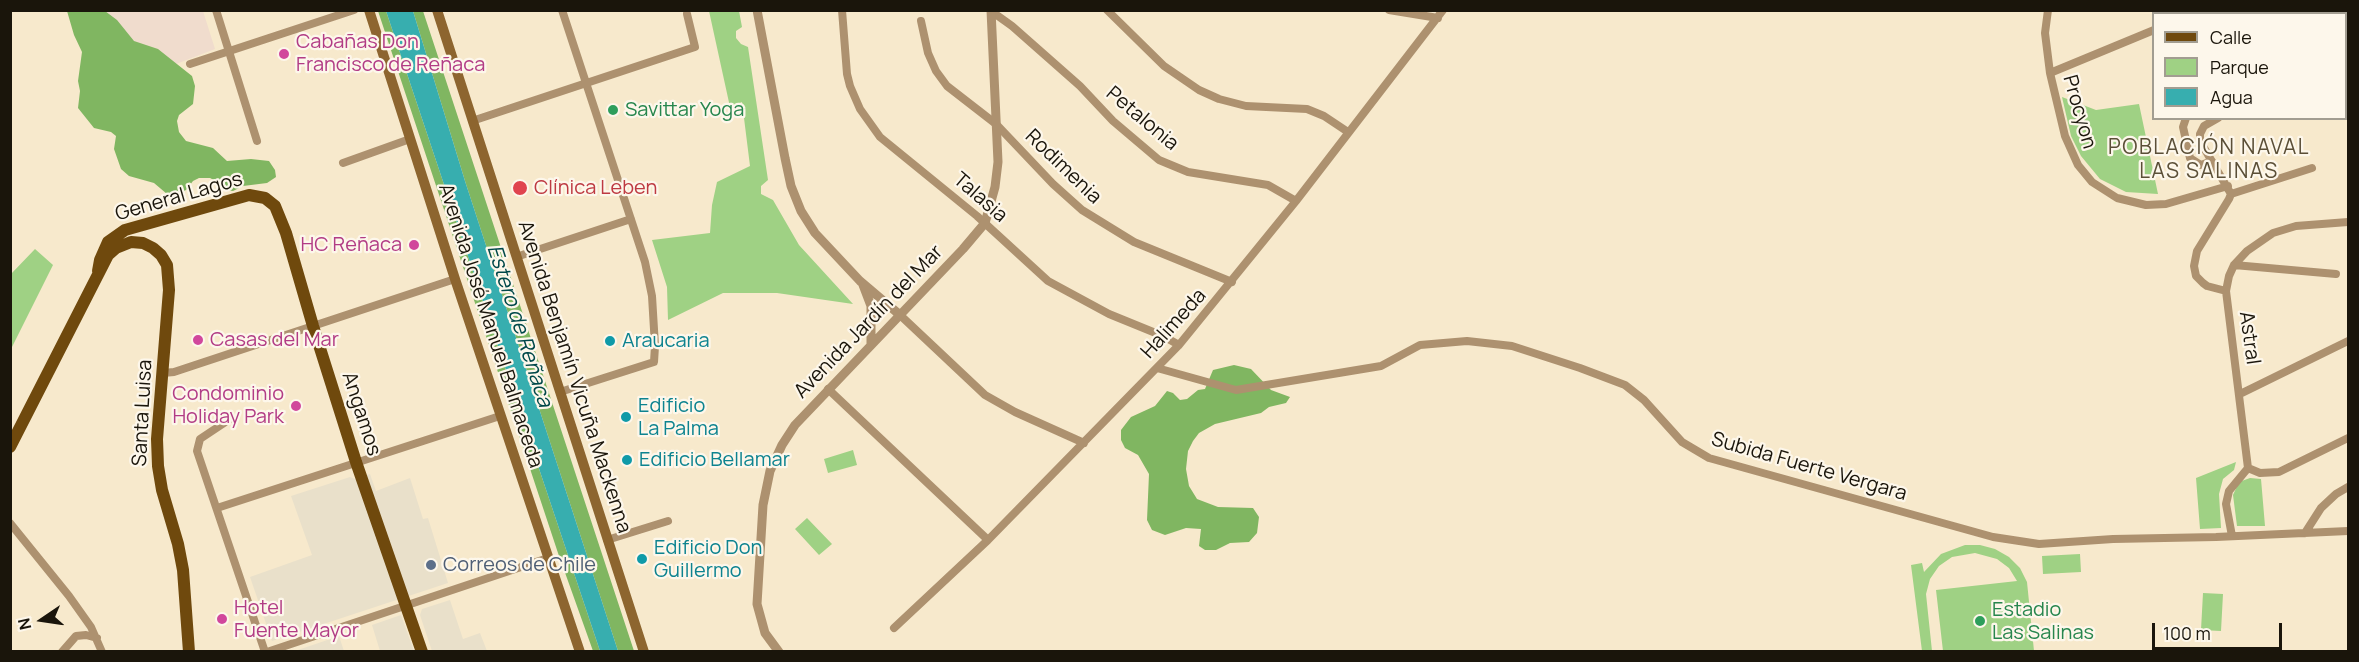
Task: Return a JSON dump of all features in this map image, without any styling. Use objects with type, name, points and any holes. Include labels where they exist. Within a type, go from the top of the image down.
[{"type":"main road","name":"Avenida José Manuel Balmaceda","points":[[369,10],[500,416],[580,651]]},
{"type":"main road","name":"Avenida Benjamín Vicuña Mackenna","points":[[437,10],[644,651]]},
{"type":"main road","name":"General Lagos","points":[[98,272],[100,260],[108,242],[119,233],[242,196],[258,195]]},
{"type":"main road","name":"Angamos","points":[[258,195],[271,202],[279,212],[312,326],[356,462],[422,651]]},
{"type":"main road","name":"Santa Luisa","points":[[132,228],[143,243],[161,255],[168,271],[158,466],[183,570],[189,651]]},
{"type":"main road","points":[[10,447],[108,255],[126,243],[143,243]]},
{"type":"street","points":[[216,10],[257,141]]},
{"type":"street","points":[[190,64],[354,10]]},
{"type":"street","points":[[560,392],[654,362],[655,330],[652,296],[645,262],[562,10]]},
{"type":"street","points":[[757,10],[795,199],[815,232],[860,281],[900,315],[985,395],[1015,412],[1084,443]]},
{"type":"street","name":"Talasia","points":[[842,10],[847,74],[855,99],[866,119],[880,137],[984,223],[1048,281],[1109,314],[1179,345]]},
{"type":"street","points":[[1107,10],[1164,66],[1199,90],[1246,106],[1298,108],[1315,112],[1348,132]]},
{"type":"street","points":[[1389,10],[1437,18]]},
{"type":"street","name":"Halimeda","points":[[894,628],[988,540],[1179,345],[1233,282],[1443,10]]},
{"type":"street","name":"Procyon","points":[[2048,10],[2045,33],[2050,73],[2065,136],[2072,156],[2084,174],[2108,193],[2136,204],[2156,205],[2229,190],[2312,168]]},
{"type":"street","name":"Avenida Jardín del Mar","points":[[779,651],[765,633],[757,604],[756,584],[765,493],[770,471],[782,445],[795,425],[963,249],[984,223],[997,175],[991,11]]},
{"type":"street","name":"Petalonia","points":[[991,11],[1012,26],[1080,86],[1113,121],[1160,160],[1179,169],[1198,174],[1248,180],[1268,185],[1296,201]]},
{"type":"street","points":[[472,121],[695,47],[687,14]]},
{"type":"street","name":"Rodimenia","points":[[921,21],[927,53],[942,78],[954,92],[996,124],[1053,184],[1099,222],[1153,251],[1233,282]]},
{"type":"street","points":[[2050,73],[2152,31]]},
{"type":"street","points":[[2185,120],[2183,127],[2190,158],[2201,165],[2212,161]]},
{"type":"street","points":[[2214,120],[2204,126],[2200,141],[2229,190],[2229,199],[2197,251],[2194,261],[2196,276],[2206,286],[2226,291]]},
{"type":"street","points":[[343,163],[410,139]]},
{"type":"street","points":[[516,258],[631,219]]},
{"type":"street","name":"Astral","points":[[2248,468],[2226,291],[2229,276],[2234,265],[2255,244],[2285,229],[2349,222]]},
{"type":"street","points":[[2234,265],[2336,274]]},
{"type":"street","points":[[163,373],[174,372],[455,279]]},
{"type":"street","points":[[860,281],[871,306],[871,345]]},
{"type":"street","name":"Subida Fuerte Vergara","points":[[1157,368],[1236,390],[1381,366],[1420,345],[1467,341],[1512,346],[1625,385],[1644,400],[1682,442],[1709,458],[1993,537],[2039,544],[2113,538],[2349,531]]},
{"type":"street","points":[[2240,394],[2349,341]]},
{"type":"street","points":[[828,389],[988,540]]},
{"type":"street","points":[[217,508],[500,416]]},
{"type":"street","points":[[230,419],[200,439],[196,447],[266,651],[548,558]]},
{"type":"street","points":[[2232,536],[2226,504],[2229,491],[2248,468],[2260,473],[2279,472],[2349,438]]},
{"type":"street","points":[[2305,533],[2321,508],[2349,487]]},
{"type":"street","points":[[608,540],[668,520]]},
{"type":"street","points":[[10,523],[69,596],[97,638],[102,651]]},
{"type":"street","points":[[62,651],[76,636],[86,635],[97,638]]},
{"type":"shaded area","points":[[101,11],[203,11],[215,49],[132,81]]},
{"type":"shaded area","points":[[370,474],[376,491],[410,478],[423,519],[428,518],[448,583],[272,641],[250,577],[312,555],[291,496],[350,477],[355,479]]},
{"type":"shaded area","points":[[450,600],[463,639],[480,633],[487,651],[432,651],[420,615],[422,609]]},
{"type":"shaded area","points":[[401,615],[414,651],[380,651],[372,625]]},
{"type":"shaded area","points":[[339,636],[344,651],[295,651]]},
{"type":"green space","points":[[67,11],[105,11],[117,20],[134,41],[158,49],[192,76],[195,86],[193,104],[179,115],[177,121],[179,132],[186,141],[213,148],[227,161],[251,159],[269,161],[275,170],[276,177],[267,183],[243,186],[233,191],[226,190],[222,184],[210,178],[199,178],[175,196],[167,194],[154,183],[129,176],[121,169],[114,149],[116,136],[111,132],[94,128],[78,108],[80,91],[78,81],[82,52]]},
{"type":"green space","points":[[378,11],[386,11],[600,651],[593,651],[558,553]]},
{"type":"green space","points":[[413,11],[423,11],[634,651],[618,651],[465,181]]},
{"type":"green space","points":[[709,11],[739,11],[742,27],[736,31],[736,38],[748,47],[768,180],[761,186],[761,194],[773,200],[799,245],[853,304],[777,293],[723,293],[668,320],[667,287],[652,240],[710,233],[712,205],[717,182],[750,166],[742,102],[730,107]]},
{"type":"green space","points":[[2062,97],[2096,110],[2139,104],[2158,194],[2126,192],[2100,179],[2081,156],[2071,136]]},
{"type":"green space","points":[[35,249],[53,265],[11,349],[11,274]]},
{"type":"green space","points":[[1234,365],[1251,369],[1271,390],[1290,397],[1286,403],[1269,407],[1261,413],[1215,424],[1199,433],[1193,441],[1188,451],[1186,469],[1189,486],[1197,499],[1218,507],[1253,508],[1259,517],[1257,533],[1249,542],[1230,543],[1216,550],[1205,550],[1199,546],[1201,529],[1186,528],[1165,535],[1152,530],[1147,520],[1149,474],[1138,455],[1125,448],[1121,440],[1121,430],[1131,417],[1155,406],[1167,391],[1180,400],[1187,399],[1198,390],[1205,389],[1213,370]]},
{"type":"green space","points":[[853,450],[857,465],[828,473],[824,459]]},
{"type":"green space","points":[[2236,462],[2234,470],[2223,479],[2219,494],[2221,528],[2200,529],[2196,478]]},
{"type":"green space","points":[[2250,478],[2261,479],[2265,526],[2237,526],[2233,495],[2239,482]]},
{"type":"green space","points":[[807,518],[832,544],[819,555],[795,529]]},
{"type":"green space","name":"Estadio Las Salinas","points":[[1965,545],[1980,545],[1995,549],[2009,557],[2020,568],[2027,582],[2034,651],[1943,651],[1936,590],[2017,581],[2009,568],[1997,559],[1975,553],[1952,557],[1939,566],[1930,579],[1926,594],[1932,651],[1922,651],[1911,565],[1922,563],[1924,572],[1941,554]]},
{"type":"green space","points":[[2080,554],[2081,572],[2043,574],[2042,556]]},
{"type":"green space","points":[[2203,593],[2223,594],[2221,631],[2201,630]]},
{"type":"water","points":[[386,11],[413,11],[465,181],[618,651],[600,651]]},
{"type":"place","name":"Cabañas Don Francisco de Reñaca","points":[[284,54]]},
{"type":"place","name":"Savittar Yoga","points":[[613,110]]},
{"type":"place","name":"Clínica Leben","points":[[520,188]]},
{"type":"place","name":"HC Reñaca","points":[[414,245]]},
{"type":"place","name":"Casas del Mar","points":[[198,340]]},
{"type":"place","name":"Araucaria","points":[[610,341]]},
{"type":"place","name":"Condominio Holiday Park","points":[[296,406]]},
{"type":"place","name":"Edificio La Palma","points":[[626,417]]},
{"type":"place","name":"Edificio Bellamar","points":[[627,460]]},
{"type":"place","name":"Edificio Don Guillermo","points":[[642,559]]},
{"type":"place","name":"Correos de Chile","points":[[431,565]]},
{"type":"place","name":"Hotel Fuente Mayor","points":[[222,619]]},
{"type":"place","name":"Estadio Las Salinas","points":[[1980,621]]},
{"type":"district","name":"POBLACIÓN NAVAL LAS SALINAS","points":[[2209,160]]},
{"type":"water label","name":"Estero de Reñaca","points":[[519,326]]}]
